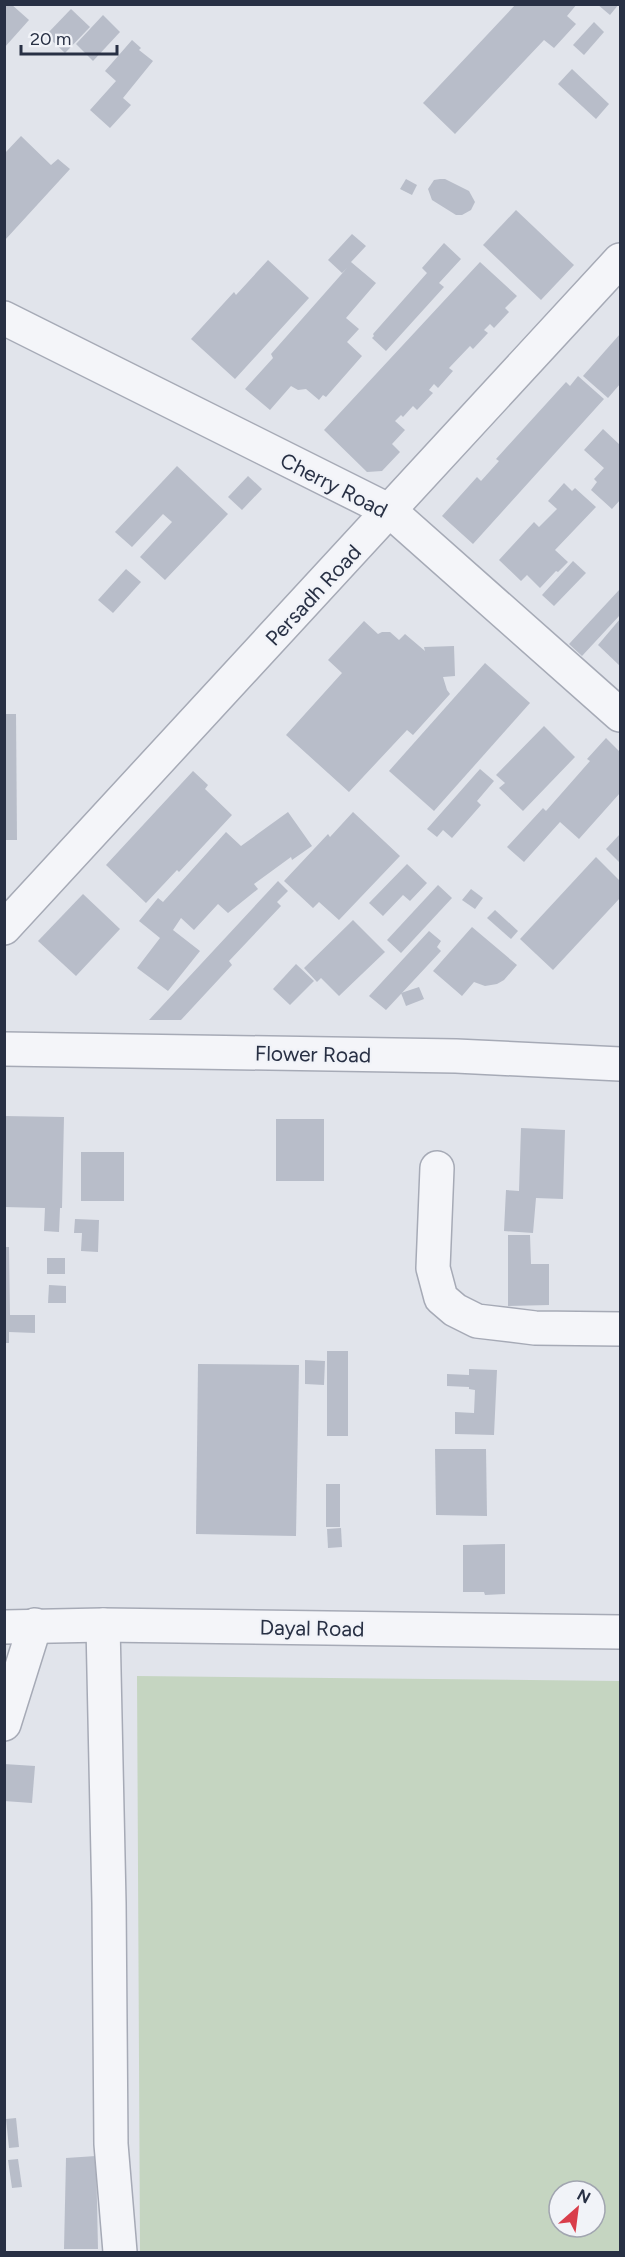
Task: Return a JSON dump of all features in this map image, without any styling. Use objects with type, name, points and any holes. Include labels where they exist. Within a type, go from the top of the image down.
[{"type":"street","name":"Persadh Road","points":[[4,928],[621,260]]},
{"type":"street","name":"Cherry Road","points":[[4,318],[390,512],[621,715]]},
{"type":"street","name":"Flower Road","points":[[4,1050],[456,1056],[621,1064]]},
{"type":"street","points":[[437,1168],[433,1268],[441,1298],[455,1310],[477,1322],[535,1328],[621,1329]]},
{"type":"street","points":[[103,1625],[111,2144],[120,2253]]},
{"type":"street","name":"Dayal Road","points":[[20,1626],[103,1625],[621,1632]]},
{"type":"street","points":[[4,1724],[20,1626]]},
{"type":"green space","points":[[137,1676],[620,1681],[620,2252],[140,2252]]},
{"type":"building","points":[[4,4],[11,4],[29,20],[4,48]]},
{"type":"building","points":[[516,4],[577,4],[567,16],[576,24],[554,48],[544,40],[455,134],[423,103]]},
{"type":"building","points":[[597,4],[619,4],[610,15]]},
{"type":"building","points":[[71,9],[90,27],[65,53],[46,35]]},
{"type":"building","points":[[103,15],[120,32],[93,61],[76,44]]},
{"type":"building","points":[[594,22],[604,32],[584,55],[573,45]]},
{"type":"building","points":[[132,40],[141,48],[139,50],[153,61],[123,98],[131,105],[110,128],[90,110],[116,81],[105,71]]},
{"type":"building","points":[[572,69],[609,104],[596,119],[558,84]]},
{"type":"building","points":[[21,136],[51,165],[58,159],[70,169],[5,240],[5,153]]},
{"type":"building","points":[[406,179],[417,185],[412,195],[400,189]]},
{"type":"building","points":[[445,179],[469,191],[475,202],[471,210],[462,215],[456,215],[432,200],[428,189],[434,180]]},
{"type":"building","points":[[516,210],[574,265],[541,300],[483,245]]},
{"type":"building","points":[[352,234],[366,246],[351,262],[376,283],[346,318],[359,329],[347,342],[362,356],[326,397],[323,395],[319,400],[306,389],[298,390],[291,386],[270,410],[245,389],[273,358],[271,354],[347,268],[342,273],[328,260]]},
{"type":"building","points":[[444,243],[461,259],[439,283],[444,287],[386,351],[372,338],[373,334],[427,273],[422,268]]},
{"type":"building","points":[[268,260],[309,298],[235,379],[191,339],[234,292],[236,295]]},
{"type":"building","points":[[480,262],[517,296],[505,308],[509,312],[494,328],[490,324],[484,330],[488,333],[473,349],[470,346],[449,368],[453,371],[438,388],[434,384],[429,390],[433,393],[417,410],[413,406],[403,417],[401,415],[395,421],[405,430],[392,444],[400,452],[382,471],[367,472],[324,430]]},
{"type":"building","points":[[620,334],[620,384],[608,398],[583,376]]},
{"type":"building","points":[[578,376],[604,399],[473,544],[442,516],[477,477],[481,481],[499,461],[496,459],[566,382],[570,386]]},
{"type":"building","points":[[603,429],[620,445],[620,500],[612,509],[591,490],[597,482],[594,479],[604,468],[584,450]]},
{"type":"building","points":[[177,466],[228,514],[165,580],[140,557],[172,522],[163,514],[132,547],[115,532]]},
{"type":"building","points":[[248,476],[262,489],[242,510],[228,497]]},
{"type":"building","points":[[564,483],[572,491],[575,488],[596,507],[555,550],[568,562],[540,588],[527,575],[521,581],[499,560],[534,522],[539,527],[557,509],[548,501]]},
{"type":"building","points":[[573,561],[586,573],[554,606],[542,595]]},
{"type":"building","points":[[126,569],[141,582],[113,613],[98,600]]},
{"type":"building","points":[[620,589],[620,615],[582,656],[569,644]]},
{"type":"building","points":[[620,619],[620,666],[598,645]]},
{"type":"building","points":[[364,621],[378,634],[390,632],[399,640],[405,634],[425,651],[424,647],[454,646],[455,676],[443,677],[450,694],[413,735],[407,730],[349,792],[286,735],[342,673],[328,660]]},
{"type":"building","points":[[485,663],[530,703],[434,811],[389,771]]},
{"type":"building","points":[[4,714],[16,714],[17,840],[4,840]]},
{"type":"building","points":[[544,726],[575,757],[523,811],[499,788],[505,783],[496,775]]},
{"type":"building","points":[[606,738],[620,752],[620,793],[579,839],[560,822],[524,862],[507,847],[543,808],[546,811],[590,761],[587,759]]},
{"type":"building","points":[[480,769],[494,781],[477,801],[481,805],[452,838],[443,830],[437,837],[427,829]]},
{"type":"building","points":[[193,771],[208,785],[205,789],[232,815],[179,872],[177,870],[146,903],[106,865]]},
{"type":"building","points":[[288,812],[312,846],[292,860],[291,857],[254,884],[258,889],[228,913],[218,904],[194,930],[181,918],[173,930],[200,951],[168,991],[137,968],[160,938],[139,921],[158,898],[163,902],[226,832],[241,846]]},
{"type":"building","points":[[353,812],[400,856],[339,920],[319,902],[313,908],[284,881],[328,834],[330,837]]},
{"type":"building","points":[[620,834],[620,863],[606,849]]},
{"type":"building","points":[[596,857],[620,881],[620,898],[553,970],[520,939]]},
{"type":"building","points":[[407,864],[427,883],[410,901],[403,895],[383,916],[369,903]]},
{"type":"building","points":[[278,881],[288,891],[277,902],[281,906],[229,961],[232,965],[181,1020],[149,1020]]},
{"type":"building","points":[[438,885],[452,898],[401,953],[387,940]]},
{"type":"building","points":[[471,889],[483,898],[475,909],[462,900]]},
{"type":"building","points":[[83,894],[120,929],[76,976],[38,941]]},
{"type":"building","points":[[495,910],[518,931],[511,939],[487,918]]},
{"type":"building","points":[[353,920],[385,952],[339,996],[321,978],[317,982],[304,968]]},
{"type":"building","points":[[472,927],[517,965],[504,980],[497,984],[485,986],[474,982],[462,996],[433,971]]},
{"type":"building","points":[[429,931],[441,941],[437,947],[441,951],[386,1010],[369,996]]},
{"type":"building","points":[[296,964],[314,981],[290,1005],[273,989]]},
{"type":"building","points":[[419,987],[424,999],[406,1006],[401,993]]},
{"type":"building","points":[[4,1116],[64,1117],[62,1208],[60,1208],[59,1232],[44,1231],[45,1208],[4,1207]]},
{"type":"building","points":[[276,1119],[324,1119],[324,1181],[276,1181]]},
{"type":"building","points":[[521,1128],[565,1130],[563,1199],[536,1198],[533,1233],[504,1231],[506,1190],[519,1191]]},
{"type":"building","points":[[81,1152],[124,1152],[124,1201],[81,1201]]},
{"type":"building","points":[[75,1219],[99,1220],[98,1252],[81,1251],[82,1233],[74,1233]]},
{"type":"building","points":[[508,1235],[530,1235],[531,1264],[549,1264],[549,1305],[508,1306]]},
{"type":"building","points":[[4,1247],[9,1247],[10,1315],[35,1315],[35,1333],[9,1332],[9,1343],[4,1343]]},
{"type":"building","points":[[47,1258],[65,1258],[65,1274],[47,1274]]},
{"type":"building","points":[[49,1285],[66,1286],[66,1303],[48,1303]]},
{"type":"building","points":[[327,1351],[348,1351],[348,1436],[327,1436]]},
{"type":"building","points":[[305,1360],[325,1361],[324,1385],[305,1384]]},
{"type":"building","points":[[198,1364],[299,1365],[296,1536],[196,1534]]},
{"type":"building","points":[[469,1369],[497,1370],[494,1435],[455,1434],[455,1412],[474,1413],[475,1390],[469,1387],[447,1386],[447,1374],[469,1375]]},
{"type":"building","points":[[435,1449],[486,1449],[487,1516],[436,1515]]},
{"type":"building","points":[[326,1484],[340,1484],[340,1527],[326,1527]]},
{"type":"building","points":[[341,1528],[342,1547],[328,1548],[327,1529]]},
{"type":"building","points":[[505,1544],[505,1594],[485,1595],[484,1592],[463,1592],[463,1545]]},
{"type":"building","points":[[4,1764],[35,1766],[32,1803],[4,1801]]},
{"type":"building","points":[[16,2118],[19,2147],[9,2148],[6,2119]]},
{"type":"building","points":[[96,2156],[98,2249],[64,2249],[66,2158]]},
{"type":"building","points":[[18,2159],[22,2187],[12,2188],[8,2160]]}]
